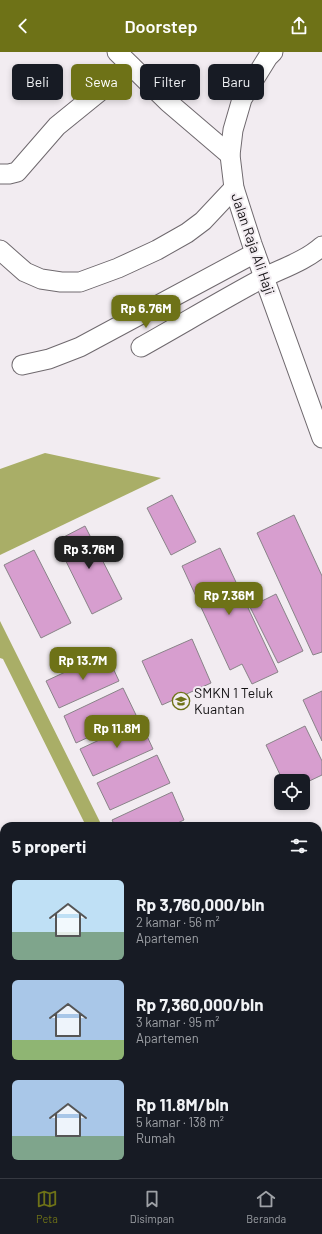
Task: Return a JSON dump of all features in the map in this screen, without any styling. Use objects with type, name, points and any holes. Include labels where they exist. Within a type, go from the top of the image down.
[{"type":"street","points":[[117,52],[129,64]]},
{"type":"street","name":"Jalan Raja Ali Haji","points":[[273,52],[268,57],[242,99],[233,130],[230,155],[234,188],[255,253],[322,438]]},
{"type":"street","points":[[132,67],[168,102],[230,155]]},
{"type":"street","points":[[0,174],[17,172],[57,126],[89,100]]},
{"type":"street","points":[[0,250],[25,272],[41,279],[61,282],[80,282],[118,268],[157,250],[187,233],[203,221],[234,188]]},
{"type":"street","points":[[141,347],[264,278],[297,262],[322,246]]},
{"type":"street","points":[[22,365],[49,359],[80,347],[255,253]]},
{"type":"green space","points":[[45,453],[161,478],[0,555],[0,469]]},
{"type":"green space","points":[[0,621],[100,822],[84,822],[3,659],[0,658]]},
{"type":"building","points":[[172,495],[196,542],[171,555],[147,508]]},
{"type":"building","points":[[294,515],[322,576],[322,652],[313,655],[257,533]]},
{"type":"building","points":[[85,526],[122,599],[92,614],[56,541]]},
{"type":"building","points":[[220,548],[278,672],[252,684],[242,664],[230,670],[182,566]]},
{"type":"building","points":[[34,550],[71,623],[41,638],[4,565]]},
{"type":"building","points":[[276,594],[303,651],[278,663],[250,607]]},
{"type":"building","points":[[192,639],[211,683],[162,705],[142,661]]},
{"type":"building","points":[[106,653],[119,681],[59,708],[46,681]]},
{"type":"building","points":[[123,688],[136,715],[76,743],[64,716]]},
{"type":"building","points":[[322,691],[322,741],[303,700]]},
{"type":"building","points":[[140,721],[153,749],[93,776],[80,749]]},
{"type":"building","points":[[305,726],[322,761],[322,775],[310,781],[310,774],[280,774],[266,745]]},
{"type":"building","points":[[157,755],[170,783],[110,810],[97,783]]},
{"type":"building","points":[[172,792],[184,820],[180,822],[113,822],[112,820]]},
{"type":"place","name":"SMKN 1 Teluk Kuantan","points":[[181,701]]}]
